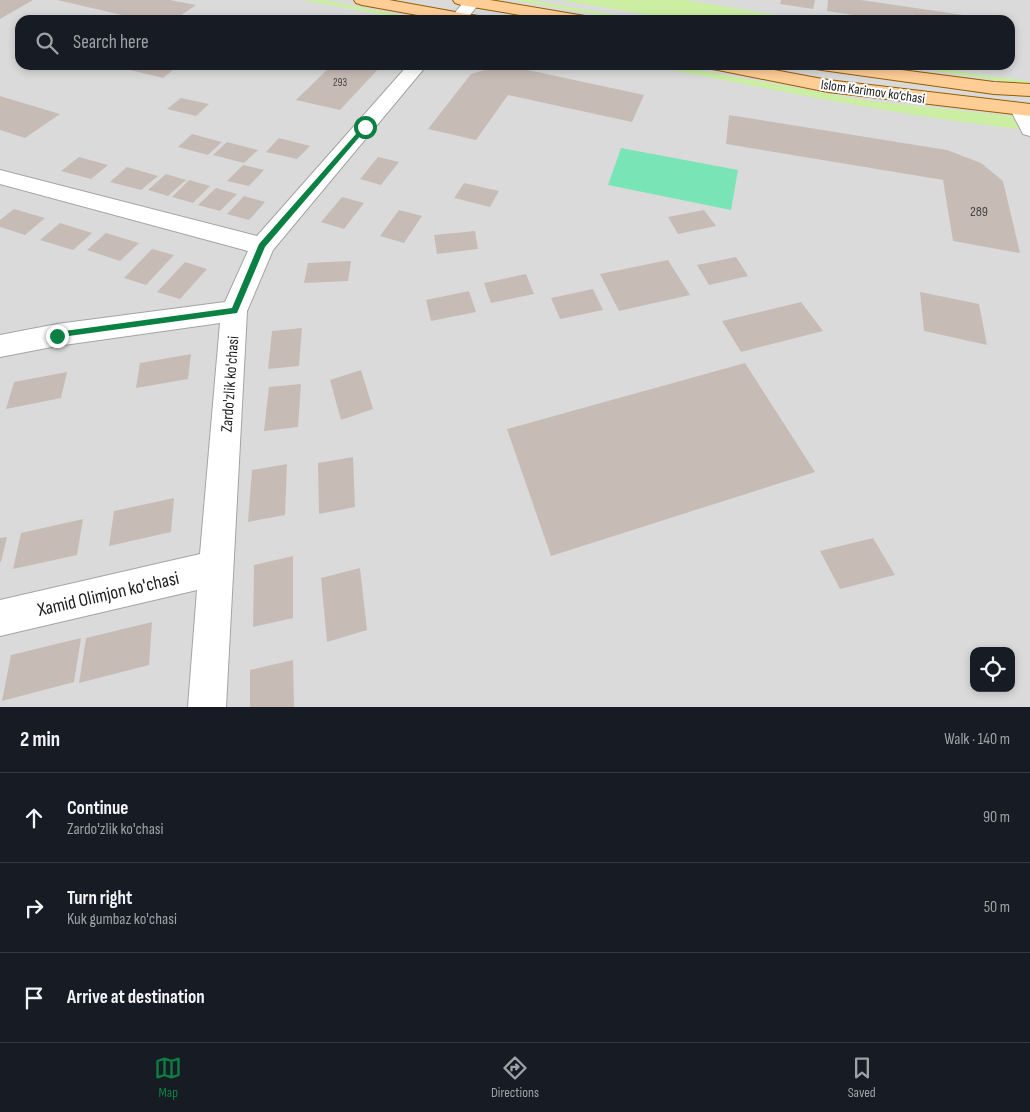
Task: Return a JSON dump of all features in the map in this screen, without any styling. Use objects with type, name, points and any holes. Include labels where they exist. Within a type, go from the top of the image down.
[{"type":"main road","points":[[362,0],[442,15]]},
{"type":"main road","points":[[469,1],[550,15]]},
{"type":"main road","name":"Islom Karimov ko‘chasi","points":[[744,70],[828,86],[1025,110]]},
{"type":"main road","name":"Islom Karimov ko‘chasi","points":[[859,70],[994,88],[1030,90]]},
{"type":"street","points":[[464,15],[469,1]]},
{"type":"street","name":"Zardo'zlik ko'chasi","points":[[206,707],[234,311],[262,246],[414,70]]},
{"type":"street","points":[[1025,110],[1030,130]]},
{"type":"street","points":[[0,177],[262,246]]},
{"type":"street","points":[[0,346],[234,311]]},
{"type":"street","name":"Xamid Olimjon ko'chasi","points":[[0,618],[216,568]]},
{"type":"shaded area","points":[[0,0],[1030,0],[1030,707],[0,707]]},
{"type":"green space","points":[[302,0],[324,0],[402,15],[384,15]]},
{"type":"green space","points":[[512,0],[531,0],[617,15],[599,15]]},
{"type":"green space","points":[[559,0],[685,0],[778,15],[650,15]]},
{"type":"green space","points":[[673,70],[698,70],[870,101],[1013,116],[1020,129],[926,117]]},
{"type":"green space","points":[[928,70],[948,70],[1025,80],[1028,83],[1000,81]]},
{"type":"green space","points":[[621,148],[738,170],[731,210],[608,185]]},
{"type":"building","points":[[0,0],[33,0],[0,19]]},
{"type":"building","points":[[57,0],[170,0],[196,5],[181,15],[122,15]]},
{"type":"building","points":[[781,0],[815,0],[813,9],[780,4]]},
{"type":"building","points":[[828,0],[861,0],[963,15],[854,15],[827,11]]},
{"type":"building","points":[[130,70],[173,70],[163,78]]},
{"type":"building","points":[[327,70],[377,70],[340,110],[296,100]]},
{"type":"building","points":[[485,70],[528,70],[644,95],[632,122],[508,95],[476,140],[428,129],[471,74]]},
{"type":"building","points":[[0,96],[60,114],[25,138],[0,130]]},
{"type":"building","points":[[181,98],[209,104],[196,116],[167,109]]},
{"type":"building","points":[[729,115],[947,150],[981,163],[1003,181],[1020,253],[953,241],[943,180],[726,144]]},
{"type":"building","points":[[192,134],[222,142],[208,155],[178,147]]},
{"type":"building","points":[[279,138],[310,146],[297,159],[266,152]]},
{"type":"building","points":[[227,142],[258,150],[244,163],[213,155]]},
{"type":"building","points":[[79,157],[108,165],[91,179],[61,171]]},
{"type":"building","points":[[378,157],[399,162],[381,185],[360,179]]},
{"type":"building","points":[[243,165],[264,170],[249,186],[227,181]]},
{"type":"building","points":[[127,167],[158,176],[141,190],[110,182]]},
{"type":"building","points":[[166,174],[186,180],[168,196],[148,190]]},
{"type":"building","points":[[189,180],[210,186],[193,203],[172,197]]},
{"type":"building","points":[[464,183],[499,191],[490,207],[454,198]]},
{"type":"building","points":[[216,188],[237,194],[220,211],[198,205]]},
{"type":"building","points":[[244,196],[265,202],[249,220],[227,214]]},
{"type":"building","points":[[342,197],[364,203],[344,229],[321,222]]},
{"type":"building","points":[[14,209],[45,218],[25,235],[0,227],[0,220]]},
{"type":"building","points":[[399,210],[422,216],[404,243],[380,236]]},
{"type":"building","points":[[704,210],[716,226],[678,234],[668,217]]},
{"type":"building","points":[[60,223],[92,233],[73,250],[40,240]]},
{"type":"building","points":[[475,231],[478,249],[437,254],[434,235]]},
{"type":"building","points":[[106,233],[139,243],[120,261],[87,250]]},
{"type":"building","points":[[152,249],[174,255],[146,285],[124,278]]},
{"type":"building","points":[[736,257],[748,276],[709,285],[697,265]]},
{"type":"building","points":[[668,260],[690,295],[619,311],[600,274]]},
{"type":"building","points":[[351,261],[348,281],[304,283],[308,263]]},
{"type":"building","points":[[185,262],[207,269],[180,299],[157,292]]},
{"type":"building","points":[[526,274],[534,294],[491,303],[484,283]]},
{"type":"building","points":[[593,289],[603,310],[560,319],[551,298]]},
{"type":"building","points":[[469,291],[476,312],[431,321],[426,300]]},
{"type":"building","points":[[920,292],[979,304],[987,345],[924,331]]},
{"type":"building","points":[[801,302],[823,331],[741,352],[722,321]]},
{"type":"building","points":[[302,328],[299,366],[268,369],[272,331]]},
{"type":"building","points":[[191,354],[188,379],[136,388],[140,363]]},
{"type":"building","points":[[745,363],[815,472],[551,556],[507,429]]},
{"type":"building","points":[[361,370],[373,409],[341,420],[330,380]]},
{"type":"building","points":[[67,372],[61,398],[6,409],[14,382]]},
{"type":"building","points":[[301,384],[298,427],[264,431],[269,387]]},
{"type":"building","points":[[353,457],[355,507],[319,514],[318,463]]},
{"type":"building","points":[[287,464],[285,515],[248,522],[252,470]]},
{"type":"building","points":[[174,498],[171,532],[109,546],[114,511]]},
{"type":"building","points":[[83,519],[77,555],[13,569],[21,533]]},
{"type":"building","points":[[7,537],[1,562],[0,562],[0,538]]},
{"type":"building","points":[[873,538],[895,575],[840,589],[820,551]]},
{"type":"building","points":[[293,556],[293,618],[253,627],[254,565]]},
{"type":"building","points":[[360,568],[367,630],[327,642],[321,578]]},
{"type":"building","points":[[152,622],[149,665],[79,683],[86,638]]},
{"type":"building","points":[[81,638],[74,682],[2,701],[11,655]]},
{"type":"building","points":[[293,660],[294,707],[250,707],[250,670]]},
{"type":"route","points":[[57,336],[234,311],[262,246],[365,127]]}]
